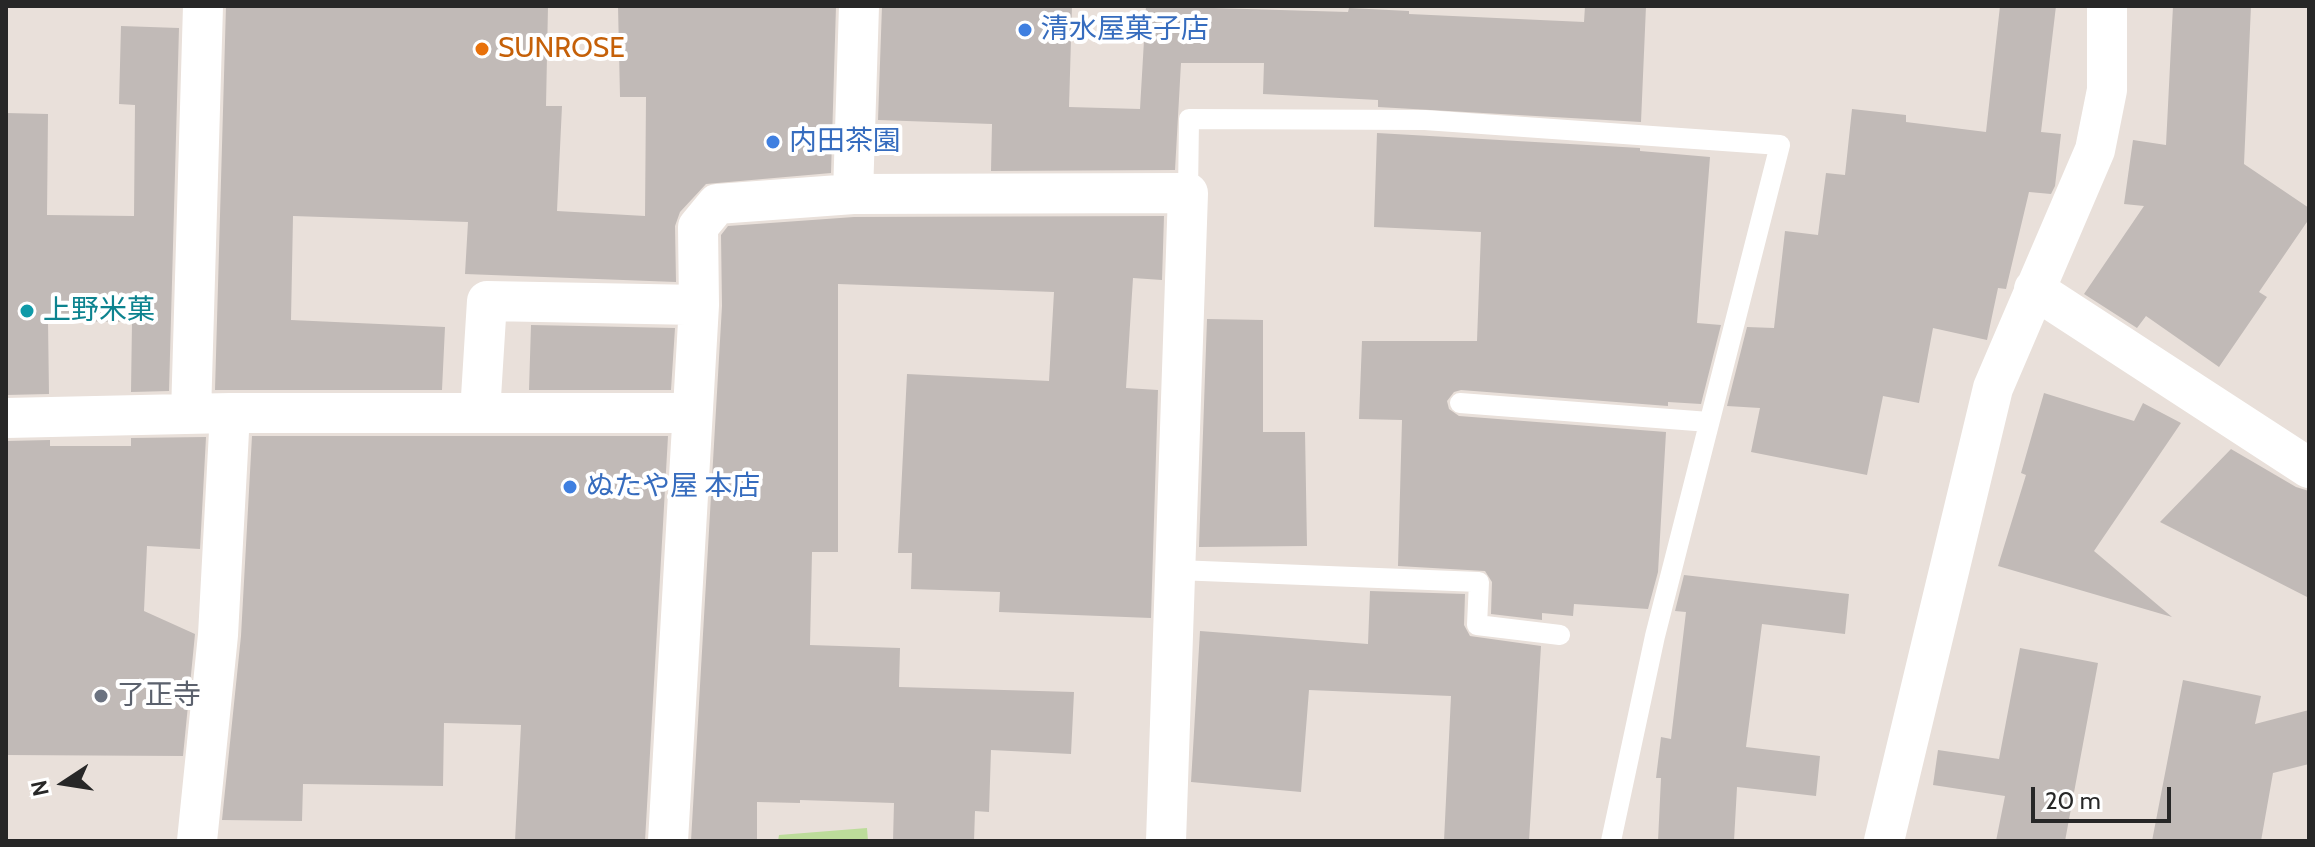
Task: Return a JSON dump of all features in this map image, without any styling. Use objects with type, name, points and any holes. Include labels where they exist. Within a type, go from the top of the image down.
[{"type":"street","points":[[191,414],[203,6]]},
{"type":"street","points":[[853,194],[859,6]]},
{"type":"street","points":[[1884,841],[1993,388],[2095,150],[2107,90],[2107,6]]},
{"type":"street","points":[[668,841],[699,305],[698,227],[717,204],[853,194],[1188,193],[1166,841]]},
{"type":"street","points":[[2034,289],[2309,468]]},
{"type":"street","points":[[480,413],[487,301],[699,305]]},
{"type":"street","points":[[197,841],[218,635],[230,413]]},
{"type":"street","points":[[6,418],[230,413],[692,413]]},
{"type":"lane","points":[[1188,193],[1189,119],[1425,120],[1780,145],[1655,636],[1611,841]]},
{"type":"lane","points":[[1460,403],[1709,422]]},
{"type":"lane","points":[[1177,570],[1479,582],[1477,625],[1560,635]]},
{"type":"green space","points":[[867,828],[868,841],[778,841],[779,835]]},
{"type":"building","points":[[226,6],[548,6],[546,106],[562,106],[557,211],[645,216],[646,97],[620,97],[618,6],[836,6],[831,173],[706,184],[680,212],[675,226],[676,282],[465,274],[468,222],[293,216],[291,320],[445,327],[442,390],[215,390]]},
{"type":"building","points":[[882,6],[1072,6],[1069,107],[1140,109],[1146,6],[1348,12],[1349,8],[1409,11],[1409,14],[1584,22],[1585,6],[1646,6],[1641,122],[1378,107],[1378,100],[1263,94],[1264,63],[1181,63],[1175,170],[991,171],[992,124],[878,120]]},
{"type":"building","points":[[2000,6],[2056,6],[2041,132],[2061,134],[2055,186],[2051,194],[2029,192],[2006,289],[1998,288],[1987,340],[1933,328],[1919,403],[1883,396],[1867,475],[1751,452],[1760,408],[1727,406],[1747,327],[1774,328],[1785,231],[1818,235],[1826,173],[1845,175],[1852,109],[1906,115],[1906,122],[1986,132]]},
{"type":"building","points":[[2173,6],[2251,6],[2244,164],[2309,208],[2309,219],[2259,292],[2267,297],[2219,367],[2146,316],[2137,328],[2084,294],[2144,206],[2124,204],[2133,140],[2166,145]]},
{"type":"building","points":[[121,26],[179,28],[169,391],[131,392],[132,322],[48,321],[49,394],[6,395],[6,113],[48,114],[47,215],[134,216],[135,105],[119,104]]},
{"type":"building","points":[[1377,133],[1640,148],[1640,151],[1710,157],[1697,323],[1721,325],[1701,404],[1668,402],[1668,406],[1461,390],[1454,392],[1447,401],[1449,409],[1459,416],[1666,432],[1658,572],[1648,609],[1574,604],[1573,616],[1542,613],[1542,620],[1491,614],[1492,582],[1485,571],[1398,566],[1402,420],[1359,419],[1362,341],[1477,341],[1481,232],[1374,227]]},
{"type":"building","points":[[1164,216],[1162,280],[1133,278],[1126,388],[1158,390],[1151,618],[999,612],[1000,592],[911,589],[912,553],[898,553],[907,374],[1049,381],[1054,292],[838,284],[838,552],[812,552],[810,645],[900,648],[899,687],[1074,692],[1071,754],[991,750],[989,812],[975,811],[974,841],[893,841],[894,803],[800,800],[800,803],[757,802],[757,841],[691,841],[722,306],[721,235],[728,226],[854,217]]},
{"type":"building","points":[[1207,319],[1263,320],[1263,432],[1305,432],[1307,546],[1199,547]]},
{"type":"building","points":[[531,325],[675,328],[671,390],[529,390]]},
{"type":"building","points":[[2044,393],[2134,421],[2143,403],[2181,423],[2094,551],[2172,617],[1998,566],[2026,475],[2021,473]]},
{"type":"building","points":[[252,436],[668,436],[645,841],[515,841],[521,725],[444,723],[443,786],[303,784],[302,821],[222,820],[241,636]]},
{"type":"building","points":[[206,437],[200,549],[147,546],[144,611],[195,634],[183,756],[6,755],[6,441],[50,440],[50,446],[131,446],[131,438]]},
{"type":"building","points":[[2231,449],[2296,487],[2309,491],[2309,598],[2160,522]]},
{"type":"building","points":[[1684,575],[1849,594],[1845,634],[1762,624],[1746,747],[1820,756],[1816,796],[1737,787],[1734,841],[1658,841],[1661,778],[1656,778],[1661,737],[1671,739],[1686,612],[1675,611]]},
{"type":"building","points":[[1370,591],[1465,594],[1464,625],[1470,636],[1541,646],[1529,841],[1444,841],[1451,696],[1309,690],[1301,792],[1191,782],[1200,631],[1368,644]]},
{"type":"building","points":[[2020,648],[2098,663],[2065,841],[1996,841],[2005,796],[1933,785],[1938,750],[1999,759]]},
{"type":"building","points":[[2183,680],[2261,696],[2255,724],[2309,710],[2309,764],[2273,773],[2261,841],[2152,841]]},
{"type":"place","name":"清水屋菓子店","points":[[1025,30]]},
{"type":"place","name":"SUNROSE","points":[[482,49]]},
{"type":"place","name":"内田茶園","points":[[773,142]]},
{"type":"place","name":"上野米菓","points":[[27,311]]},
{"type":"place","name":"ぬたや屋 本店","points":[[570,487]]},
{"type":"place","name":"了正寺","points":[[101,696]]}]
